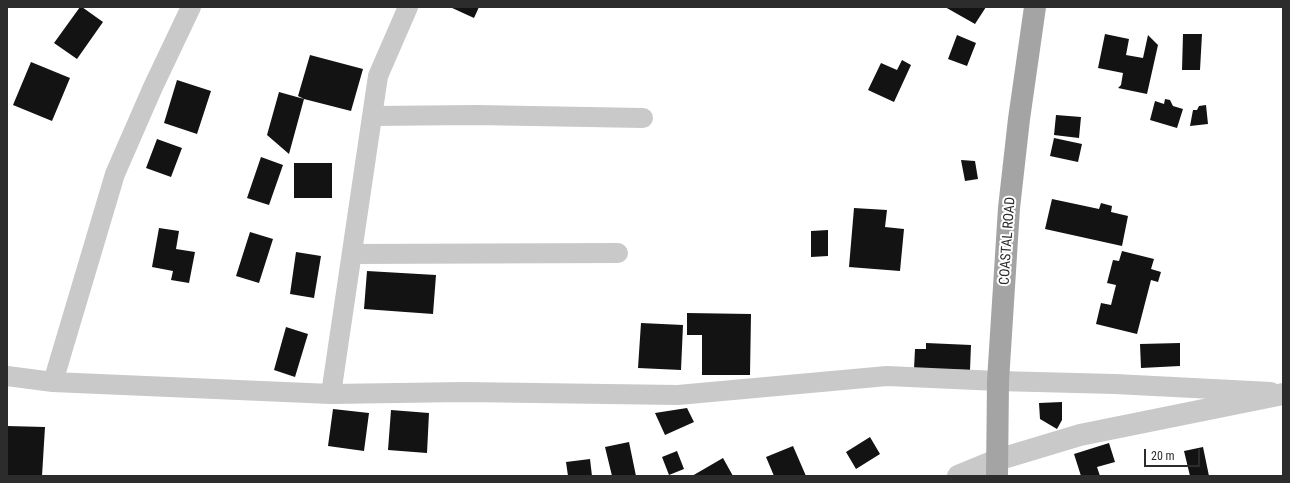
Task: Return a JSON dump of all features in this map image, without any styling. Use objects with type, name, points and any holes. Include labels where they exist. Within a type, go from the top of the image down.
[{"type":"main road","name":"COASTAL ROAD","points":[[997,468],[998,381],[1009,208],[1019,119],[1035,7]]},
{"type":"street","points":[[53,382],[115,174],[153,87],[191,7]]},
{"type":"street","points":[[331,394],[378,76],[408,7]]},
{"type":"street","points":[[372,116],[643,118]]},
{"type":"street","points":[[352,254],[618,253]]},
{"type":"street","points":[[7,376],[53,382],[331,394],[464,392],[678,395],[887,376],[1115,384],[1283,393]]},
{"type":"street","points":[[958,476],[997,468],[1080,435],[1283,393]]},
{"type":"building","points":[[80,7],[103,22],[77,59],[54,43]]},
{"type":"building","points":[[450,7],[479,7],[474,18]]},
{"type":"building","points":[[945,7],[986,7],[975,24]]},
{"type":"building","points":[[1105,34],[1129,39],[1126,55],[1143,58],[1148,35],[1158,45],[1147,94],[1118,88],[1121,85],[1123,73],[1098,68]]},
{"type":"building","points":[[1183,34],[1202,34],[1200,70],[1182,70]]},
{"type":"building","points":[[957,35],[976,43],[967,66],[948,59]]},
{"type":"building","points":[[310,55],[363,69],[351,111],[304,99],[298,96]]},
{"type":"building","points":[[902,60],[911,65],[894,102],[868,90],[881,63],[897,70]]},
{"type":"building","points":[[31,62],[70,78],[52,121],[13,105]]},
{"type":"building","points":[[177,80],[211,91],[197,134],[164,123]]},
{"type":"building","points":[[279,92],[304,99],[289,154],[267,135]]},
{"type":"building","points":[[1165,99],[1170,100],[1173,106],[1183,109],[1177,128],[1150,120],[1155,101],[1164,104]]},
{"type":"building","points":[[1206,105],[1208,124],[1190,126],[1193,110],[1197,110],[1199,106]]},
{"type":"building","points":[[1056,115],[1081,117],[1079,138],[1054,135]]},
{"type":"building","points":[[1054,138],[1082,144],[1078,162],[1050,156]]},
{"type":"building","points":[[157,139],[182,148],[171,177],[146,168]]},
{"type":"building","points":[[261,157],[283,165],[269,205],[247,198]]},
{"type":"building","points":[[961,160],[975,161],[978,179],[965,181]]},
{"type":"building","points":[[294,163],[332,163],[332,198],[294,198]]},
{"type":"building","points":[[1052,199],[1099,209],[1101,203],[1112,206],[1111,212],[1128,216],[1122,246],[1045,229]]},
{"type":"building","points":[[854,208],[887,210],[885,227],[904,229],[900,271],[849,267]]},
{"type":"building","points":[[159,228],[179,231],[176,249],[195,252],[189,283],[171,280],[173,271],[152,267]]},
{"type":"building","points":[[828,230],[828,256],[811,257],[811,231]]},
{"type":"building","points":[[250,232],[273,239],[259,283],[236,276]]},
{"type":"building","points":[[1122,251],[1154,259],[1151,269],[1161,272],[1158,282],[1151,280],[1137,334],[1096,324],[1101,303],[1111,305],[1116,285],[1107,283],[1113,260],[1119,261]]},
{"type":"building","points":[[296,252],[321,256],[314,298],[290,294]]},
{"type":"building","points":[[367,271],[436,275],[433,314],[364,309]]},
{"type":"building","points":[[687,313],[751,314],[750,375],[702,375],[702,335],[687,335]]},
{"type":"building","points":[[641,323],[683,325],[681,370],[638,368]]},
{"type":"building","points":[[286,327],[308,334],[295,377],[274,370]]},
{"type":"building","points":[[926,343],[971,345],[970,370],[914,369],[915,349],[926,349]]},
{"type":"building","points":[[1180,343],[1180,366],[1141,368],[1140,344]]},
{"type":"building","points":[[1062,402],[1062,420],[1057,429],[1040,419],[1039,403]]},
{"type":"building","points":[[687,408],[694,422],[665,435],[655,413]]},
{"type":"building","points":[[333,409],[369,413],[364,451],[328,446]]},
{"type":"building","points":[[391,410],[429,413],[427,453],[388,450]]},
{"type":"building","points":[[7,426],[45,427],[42,476],[7,476]]},
{"type":"building","points":[[870,437],[880,454],[856,469],[846,452]]},
{"type":"building","points":[[629,442],[636,476],[612,476],[605,447]]},
{"type":"building","points":[[1109,443],[1115,462],[1097,467],[1100,476],[1081,476],[1074,454]]},
{"type":"building","points":[[793,446],[806,476],[774,476],[766,457]]},
{"type":"building","points":[[1203,447],[1209,476],[1190,476],[1184,451]]},
{"type":"building","points":[[677,451],[684,469],[669,475],[662,457]]},
{"type":"building","points":[[723,458],[733,476],[692,476]]},
{"type":"building","points":[[590,459],[592,476],[568,476],[566,462]]}]
